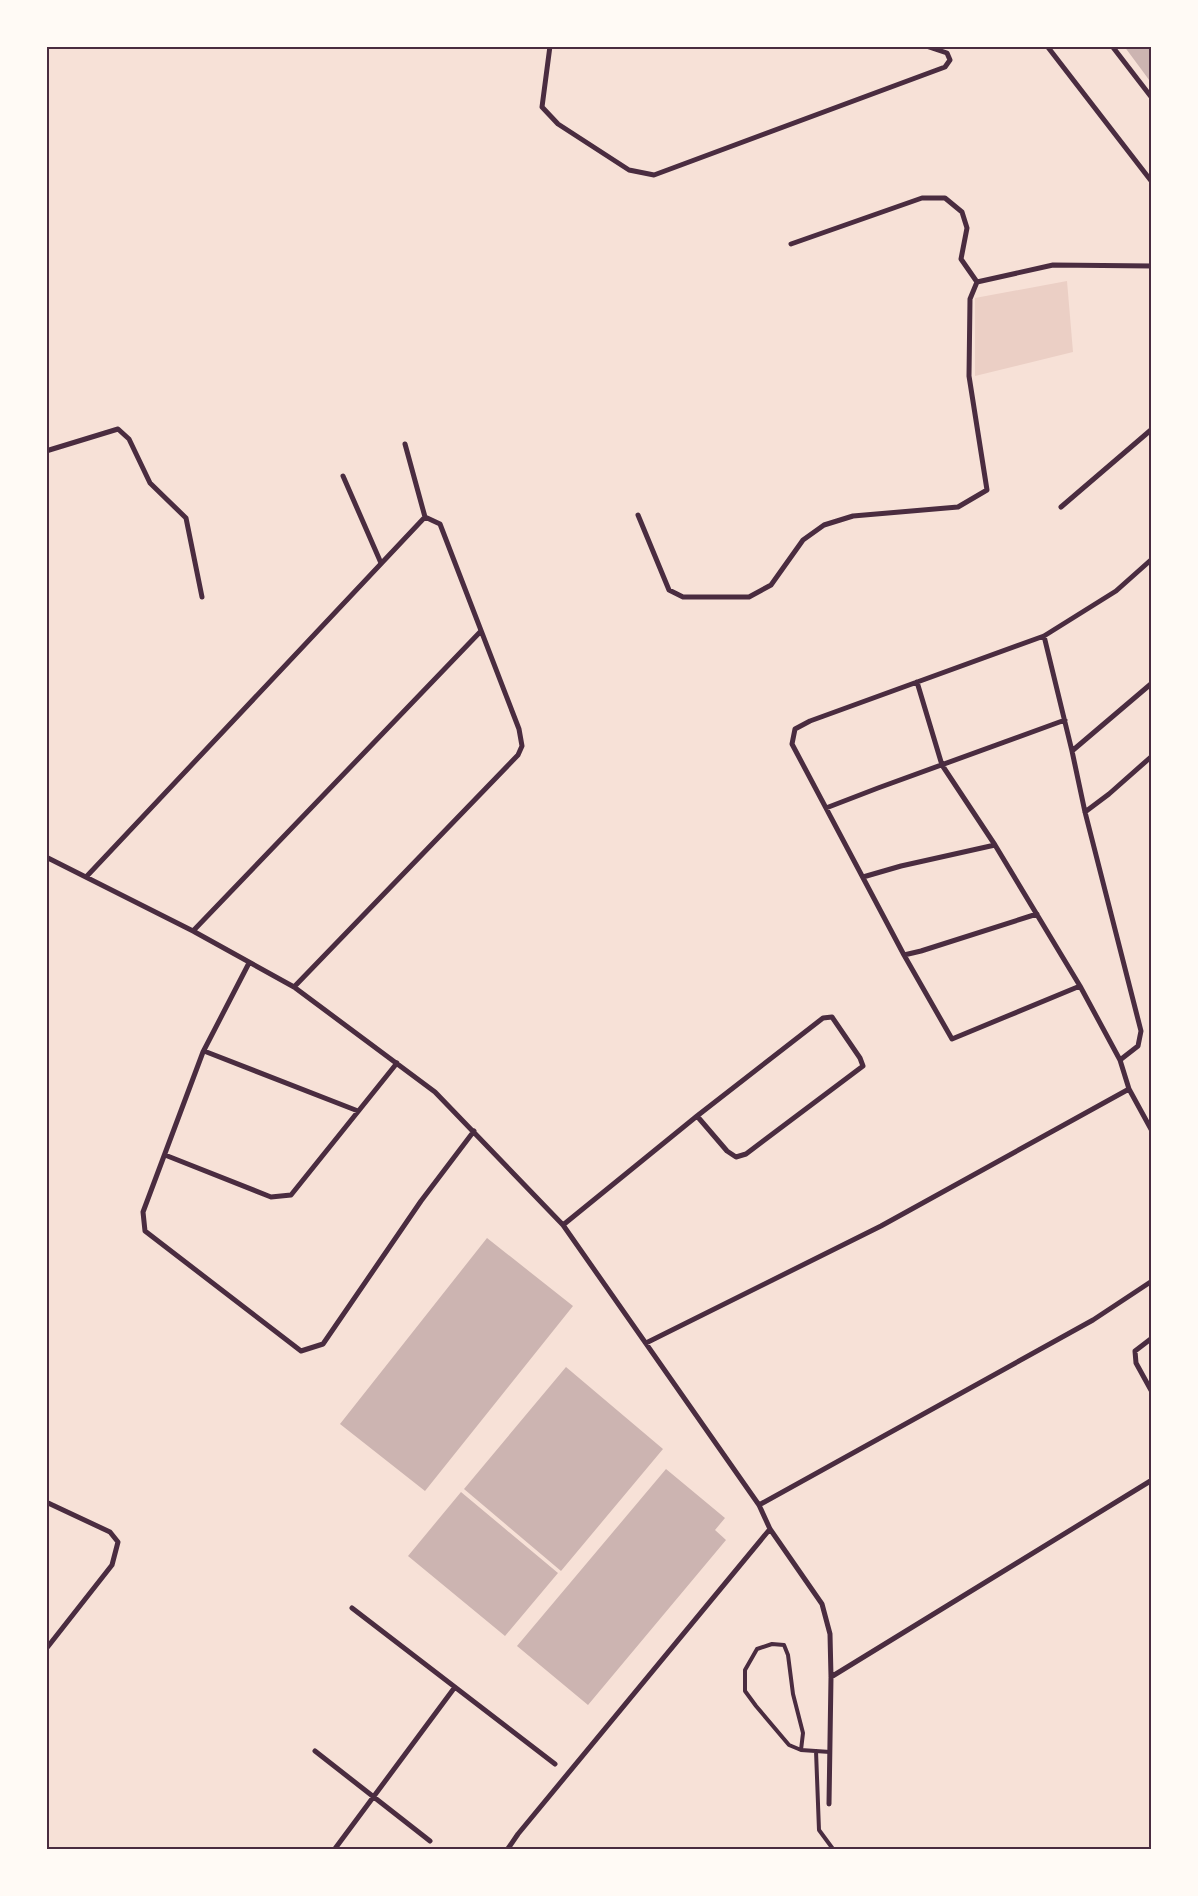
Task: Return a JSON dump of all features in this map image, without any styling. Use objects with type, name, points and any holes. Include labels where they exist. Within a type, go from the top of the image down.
[{"type":"street","points":[[550,46],[542,107],[558,124],[629,170],[654,175],[945,67],[950,60],[947,53],[926,46]]},
{"type":"street","points":[[1047,46],[1152,182]]},
{"type":"street","points":[[1112,46],[1152,98]]},
{"type":"street","points":[[791,244],[922,198],[946,198],[962,212],[967,228],[961,259],[977,282]]},
{"type":"street","points":[[977,282],[1053,265],[1152,266]]},
{"type":"street","points":[[638,515],[669,590],[682,597],[749,597],[771,585],[803,540],[824,525],[852,516],[958,507],[987,490],[969,376],[970,299],[977,282]]},
{"type":"street","points":[[46,451],[118,429],[128,439],[150,483],[186,518],[202,597]]},
{"type":"street","points":[[1061,507],[1152,429]]},
{"type":"street","points":[[405,444],[425,518]]},
{"type":"street","points":[[343,476],[381,563]]},
{"type":"street","points":[[87,876],[425,518]]},
{"type":"street","points":[[294,987],[518,755],[522,746],[519,729],[440,524],[425,518]]},
{"type":"street","points":[[1080,986],[952,1039],[904,954],[792,744],[795,729],[810,721],[1044,636],[1116,591],[1152,559]]},
{"type":"street","points":[[193,931],[481,631]]},
{"type":"street","points":[[1044,636],[1085,812],[1141,1031],[1138,1046],[1120,1060]]},
{"type":"street","points":[[917,682],[942,765],[995,844],[1080,986],[1120,1060],[1129,1089],[1152,1131]]},
{"type":"street","points":[[1072,751],[1152,683]]},
{"type":"street","points":[[826,808],[1065,720]]},
{"type":"street","points":[[1085,812],[1109,794],[1152,756]]},
{"type":"street","points":[[863,877],[995,844]]},
{"type":"street","points":[[46,857],[193,931],[294,987],[435,1092],[563,1225],[759,1505],[770,1529],[822,1604],[830,1634],[829,1804]]},
{"type":"street","points":[[904,954],[921,951],[1037,914]]},
{"type":"street","points":[[249,963],[204,1051],[143,1212],[145,1231],[301,1351],[323,1344],[421,1201],[474,1131]]},
{"type":"street","points":[[563,1225],[697,1116],[822,1018],[832,1017],[860,1058],[863,1066],[746,1154],[736,1158],[727,1151],[697,1116]]},
{"type":"street","points":[[204,1051],[358,1111]]},
{"type":"street","points":[[165,1155],[271,1197],[291,1194],[397,1063]]},
{"type":"street","points":[[646,1343],[881,1226],[1129,1089]]},
{"type":"street","points":[[759,1505],[1093,1320],[1152,1281]]},
{"type":"street","points":[[1152,1338],[1135,1351],[1136,1363],[1152,1392]]},
{"type":"street","points":[[831,1677],[1152,1480]]},
{"type":"street","points":[[46,1502],[110,1532],[118,1542],[112,1565],[46,1649]]},
{"type":"street","points":[[507,1850],[518,1834],[770,1529]]},
{"type":"street","points":[[352,1608],[554,1764]]},
{"type":"street","points":[[334,1850],[456,1687]]},
{"type":"street","points":[[316,1751],[430,1841]]},
{"type":"lane","points":[[801,1750],[803,1733],[793,1694],[788,1655],[784,1645],[772,1644],[757,1649],[745,1670],[746,1691],[756,1706],[789,1745],[801,1750],[830,1752]]},
{"type":"lane","points":[[816,1751],[819,1830],[833,1849]]},
{"type":"shaded area","points":[[1067,281],[1073,352],[975,376],[975,298]]},
{"type":"building","points":[[1124,46],[1152,46],[1152,84],[1144,73]]},
{"type":"building","points":[[487,1238],[573,1306],[425,1491],[340,1424]]},
{"type":"building","points":[[566,1367],[663,1449],[561,1571],[464,1489]]},
{"type":"building","points":[[666,1469],[725,1518],[715,1530],[726,1540],[588,1705],[517,1646]]},
{"type":"building","points":[[461,1492],[558,1573],[505,1636],[408,1556]]}]
